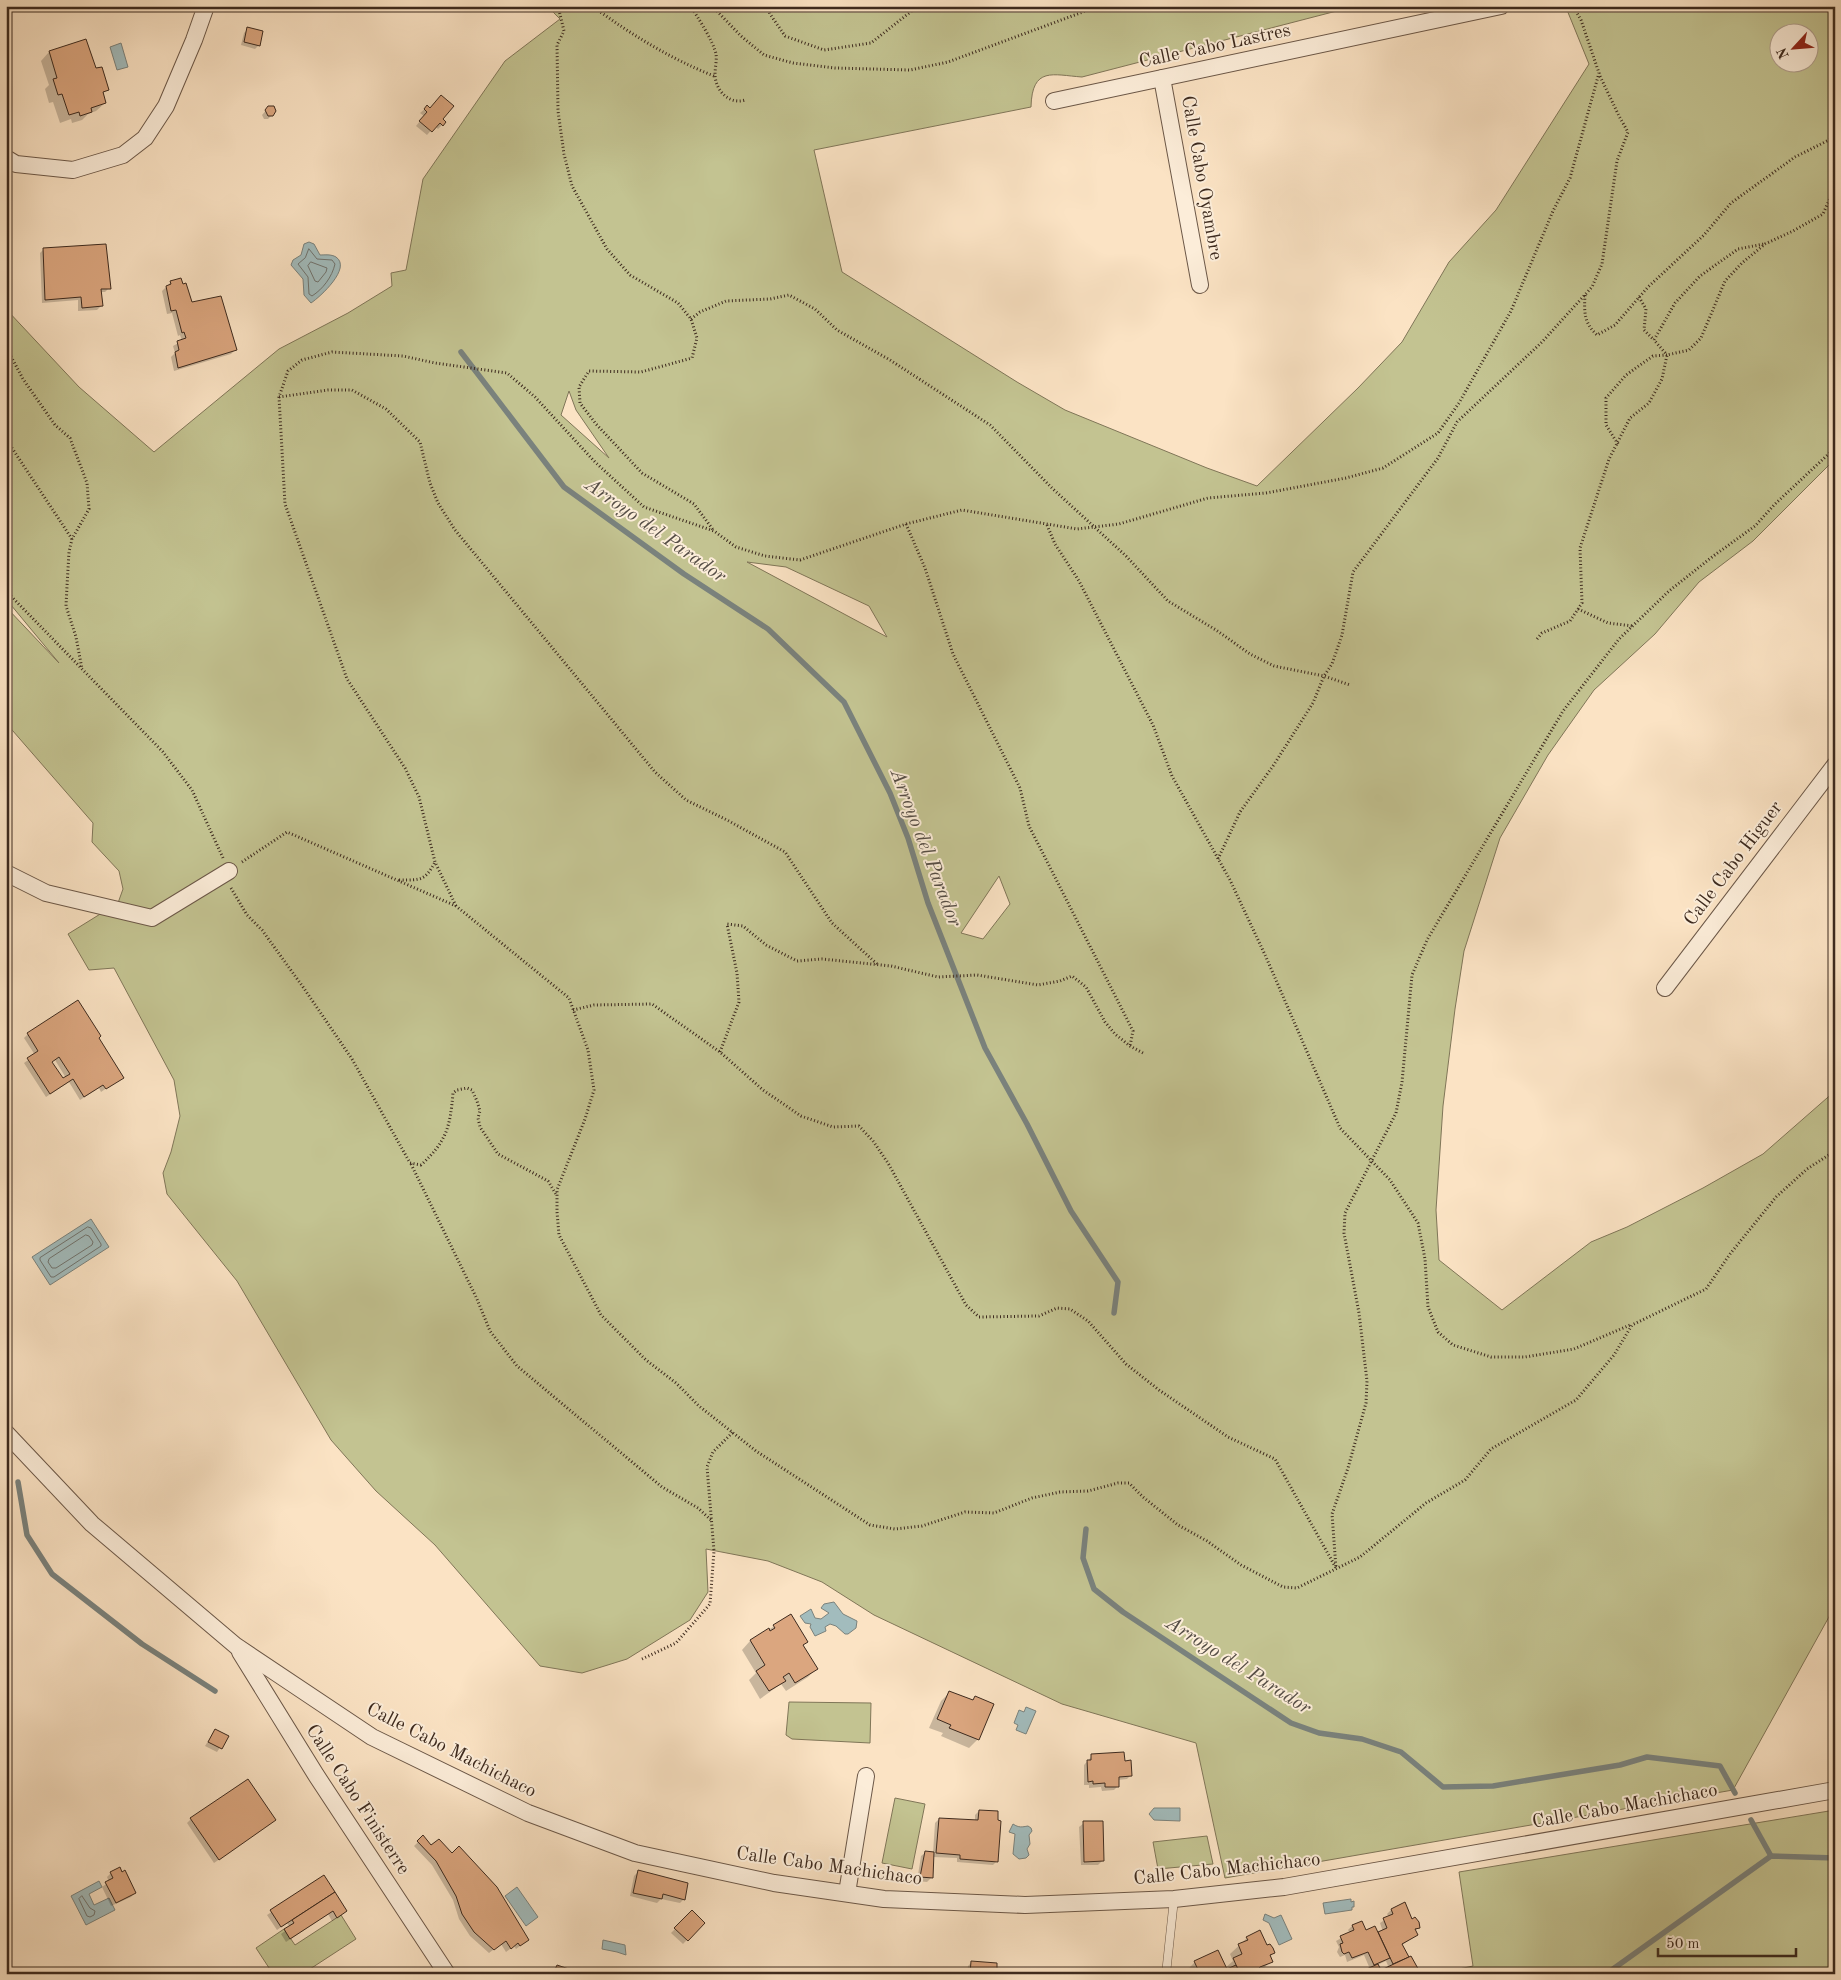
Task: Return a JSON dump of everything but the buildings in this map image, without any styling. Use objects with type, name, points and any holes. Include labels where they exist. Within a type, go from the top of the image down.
[{"type":"street","points":[[6,158],[16,164],[73,170],[123,155],[145,138],[166,106],[206,6]]},
{"type":"street","name":"Calle Cabo Lastres","points":[[1054,101],[1501,6]]},
{"type":"street","name":"Calle Cabo Oyambre","points":[[1162,78],[1200,285]]},
{"type":"street","name":"Calle Cabo Higuer","points":[[1665,988],[1835,765]]},
{"type":"street","points":[[6,873],[46,893],[152,918],[229,871]]},
{"type":"street","name":"Calle Cabo Machichaco","points":[[6,1433],[92,1524],[236,1646],[372,1737],[528,1813],[635,1854],[774,1883],[884,1899],[1025,1906],[1174,1899],[1284,1888],[1835,1790]]},
{"type":"street","name":"Calle Cabo Finisterre","points":[[236,1646],[316,1775],[447,1974]]},
{"type":"street","points":[[847,1893],[866,1776]]},
{"type":"lane","points":[[1166,1974],[1174,1899]]},
{"type":"path","points":[[558,6],[564,31],[557,45],[558,111],[564,154],[572,186],[607,249],[630,275],[678,303],[691,319],[697,338],[692,358],[641,372],[589,371],[579,387],[580,403],[596,424],[642,473],[694,504],[714,531]]},
{"type":"path","points":[[592,6],[631,34],[680,63],[714,76]]},
{"type":"path","points":[[690,6],[705,30],[716,54],[714,76],[723,95],[728,99],[740,102],[745,100]]},
{"type":"path","points":[[712,6],[740,36],[764,55],[793,63],[835,68],[910,70],[948,62],[1099,6]]},
{"type":"path","points":[[767,6],[770,14],[785,36],[824,50],[871,44],[918,6]]},
{"type":"path","points":[[1218,860],[1240,812],[1273,766],[1313,703],[1324,676],[1332,664],[1342,635],[1353,572],[1438,458],[1457,422],[1542,342],[1592,287],[1602,264],[1616,161],[1628,132],[1599,73],[1573,6]]},
{"type":"path","points":[[456,906],[435,862],[419,797],[405,768],[347,679],[285,504],[279,396],[288,371],[302,360],[332,352],[403,356],[507,373],[535,397],[595,462],[644,507],[714,531],[736,546],[765,556],[800,560],[906,524],[962,510],[1077,529],[1119,524],[1208,498],[1266,493],[1346,478],[1382,468],[1438,433],[1459,403],[1512,311],[1553,211],[1570,178],[1599,73]]},
{"type":"path","points":[[1585,295],[1584,313],[1589,327],[1598,335],[1615,325],[1639,297],[1704,235],[1731,203],[1795,157],[1835,137]]},
{"type":"path","points":[[1654,340],[1675,303],[1700,276],[1738,249],[1765,244],[1823,214],[1831,196]]},
{"type":"path","points":[[1618,444],[1606,425],[1606,398],[1626,375],[1654,356],[1689,350],[1701,338],[1725,281],[1742,263],[1765,244]]},
{"type":"path","points":[[691,319],[700,312],[726,300],[770,299],[789,295],[816,309],[837,330],[890,360],[990,425],[1093,527],[1126,556],[1168,602],[1216,630],[1250,654],[1274,666],[1324,676],[1350,685]]},
{"type":"path","points":[[1639,297],[1646,309],[1644,330],[1667,355]]},
{"type":"path","points":[[6,347],[23,379],[55,425],[70,438],[87,483],[89,509],[72,539],[69,552],[66,606],[76,637],[82,670]]},
{"type":"path","points":[[1537,640],[1542,633],[1570,621],[1582,604],[1580,548],[1609,459],[1630,418],[1649,403],[1662,379],[1667,355]]},
{"type":"path","points":[[279,396],[328,390],[352,390],[386,409],[420,442],[430,483],[438,503],[454,530],[655,772],[686,800],[784,852],[832,923],[877,964]]},
{"type":"path","points":[[6,440],[72,539]]},
{"type":"path","points":[[1336,1568],[1332,1514],[1348,1468],[1363,1412],[1367,1382],[1359,1313],[1344,1233],[1345,1213],[1396,1113],[1402,1082],[1412,975],[1427,940],[1563,711],[1619,639],[1690,574],[1755,526],[1775,504],[1835,448]]},
{"type":"path","points":[[906,524],[925,568],[953,654],[1020,788],[1028,826],[1133,1031],[1130,1046]]},
{"type":"path","points":[[1047,524],[1055,544],[1079,581],[1153,725],[1172,776],[1230,880],[1266,957],[1340,1128],[1390,1180],[1418,1223],[1425,1259],[1428,1307],[1438,1332],[1452,1345],[1491,1357],[1525,1357],[1574,1349],[1632,1324],[1706,1288],[1730,1254],[1776,1197],[1807,1169],[1835,1151]]},
{"type":"path","points":[[6,591],[163,752],[192,790],[229,871],[231,889],[247,915],[262,930],[304,987],[352,1059],[410,1163],[478,1299],[490,1331],[517,1366],[662,1487],[698,1508],[712,1521]]},
{"type":"path","points":[[1578,609],[1608,623],[1633,626]]},
{"type":"path","points":[[229,871],[287,832],[456,906],[569,998],[588,1050],[594,1090],[557,1190],[559,1235],[601,1315],[646,1360],[756,1451],[870,1525],[895,1529],[922,1526],[965,1512],[994,1513],[1032,1498],[1060,1492],[1088,1491],[1118,1483],[1129,1483],[1178,1525],[1207,1541],[1241,1565],[1283,1586],[1297,1588],[1360,1557],[1426,1503],[1465,1480],[1491,1449],[1576,1400],[1614,1355],[1632,1324]]},
{"type":"path","points":[[396,880],[420,880],[428,876],[435,862]]},
{"type":"path","points":[[720,1052],[739,1002],[727,924],[742,926],[766,945],[797,961],[822,959],[877,964],[938,978],[970,976],[1038,985],[1060,981],[1072,976],[1086,987],[1105,1022],[1114,1034],[1143,1053]]},
{"type":"path","points":[[573,1010],[594,1005],[621,1003],[652,1004],[720,1052],[763,1090],[801,1116],[833,1127],[859,1126],[873,1140],[888,1163],[966,1305],[980,1317],[1039,1316],[1057,1308],[1070,1309],[1088,1321],[1126,1364],[1159,1390],[1228,1438],[1275,1458],[1336,1568]]},
{"type":"path","points":[[410,1163],[421,1165],[431,1155],[446,1135],[450,1126],[454,1093],[457,1090],[467,1088],[472,1090],[477,1101],[480,1111],[478,1118],[480,1127],[498,1154],[548,1181],[557,1197]]},
{"type":"path","points":[[642,1659],[676,1644],[710,1604],[714,1551],[707,1467],[713,1452],[733,1432]]},
{"type":"green space","points":[[547,6],[1356,6],[1082,77],[1046,76],[1035,85],[1031,107],[814,150],[842,272],[1065,410],[1207,468],[1257,486],[1358,388],[1402,342],[1449,262],[1496,210],[1589,64],[1567,10],[1559,6],[1835,6],[1835,459],[1753,541],[1699,582],[1655,634],[1594,690],[1548,755],[1500,838],[1464,951],[1443,1106],[1436,1210],[1439,1260],[1502,1310],[1591,1242],[1627,1227],[1703,1188],[1763,1154],[1835,1091],[1835,1606],[1733,1790],[1225,1878],[1196,1743],[1062,1704],[874,1615],[822,1582],[768,1561],[706,1549],[708,1592],[690,1620],[627,1659],[582,1673],[540,1666],[435,1545],[376,1491],[331,1440],[237,1281],[167,1194],[163,1173],[171,1152],[180,1116],[174,1080],[114,968],[89,970],[68,934],[118,903],[123,889],[119,871],[92,842],[93,823],[6,723],[6,607],[59,663],[6,599],[6,309],[79,387],[154,452],[279,349],[348,313],[392,286],[391,273],[406,270],[423,179],[505,61],[560,19]],"holes":[[[569,391],[576,410],[609,458],[561,415]],[[747,562],[786,567],[869,606],[887,637]],[[999,876],[1010,904],[983,939],[961,933]]]},
{"type":"green space","points":[[789,1702],[871,1703],[870,1743],[792,1739],[786,1735]]},
{"type":"green space","points":[[895,1798],[925,1804],[912,1869],[882,1863]]},
{"type":"green space","points":[[1835,1810],[1835,1974],[1460,1974],[1459,1969],[1473,1966],[1459,1872]]},
{"type":"green space","points":[[1207,1836],[1213,1864],[1158,1869],[1153,1842]]},
{"type":"green space","points":[[341,1915],[356,1939],[310,1969],[312,1972],[308,1974],[273,1974],[256,1948],[284,1929],[295,1945]]},
{"type":"water","points":[[121,43],[128,67],[117,70],[110,47]]},
{"type":"water","points":[[309,242],[314,244],[320,255],[336,257],[340,262],[340,268],[333,282],[311,303],[304,295],[303,279],[291,265],[293,260],[301,255],[304,244]]},
{"type":"water","points":[[91,1219],[109,1247],[50,1285],[32,1257]]},
{"type":"water","points":[[834,1602],[843,1614],[857,1621],[856,1628],[845,1634],[836,1626],[830,1624],[825,1627],[826,1631],[815,1636],[810,1627],[811,1624],[805,1623],[800,1616],[811,1609],[815,1618],[821,1619],[829,1613],[821,1608],[824,1604]]},
{"type":"water","points":[[1026,1707],[1036,1711],[1026,1734],[1016,1730],[1018,1725],[1014,1723],[1019,1710],[1024,1712]]},
{"type":"water","points":[[1154,1808],[1180,1808],[1180,1821],[1154,1820],[1149,1814]]},
{"type":"water","points":[[1013,1824],[1019,1827],[1028,1826],[1031,1828],[1032,1831],[1029,1835],[1030,1844],[1027,1849],[1029,1855],[1026,1858],[1019,1859],[1013,1854],[1015,1834],[1009,1832]]},
{"type":"water","points":[[99,1881],[102,1887],[89,1894],[94,1905],[109,1898],[115,1910],[86,1925],[71,1896]]},
{"type":"water","points":[[517,1887],[538,1917],[526,1926],[505,1896]]},
{"type":"water","points":[[1351,1899],[1351,1902],[1354,1901],[1352,1910],[1325,1914],[1323,1903]]},
{"type":"water","points":[[1265,1914],[1274,1918],[1281,1915],[1292,1939],[1279,1945],[1269,1923],[1263,1920]]},
{"type":"water","points":[[603,1940],[625,1945],[626,1955],[602,1949]]},
{"type":"waterway","name":"Arroyo del Parador","points":[[461,352],[564,487],[684,574],[768,629],[844,702],[890,793],[908,838],[928,903],[985,1048],[1027,1124],[1071,1211],[1118,1282],[1114,1313]]},
{"type":"waterway","points":[[18,1482],[27,1535],[52,1574],[142,1644],[215,1691]]},
{"type":"waterway","name":"Arroyo del Parador","points":[[1086,1529],[1083,1558],[1094,1589],[1123,1612],[1291,1723],[1319,1733],[1362,1739],[1401,1752],[1443,1787],[1493,1786],[1620,1765],[1647,1757],[1720,1766],[1735,1793]]},
{"type":"waterway","name":"Arroyo del Parador","points":[[1751,1820],[1771,1856]]},
{"type":"waterway","points":[[1606,1974],[1771,1856],[1835,1858]]}]
